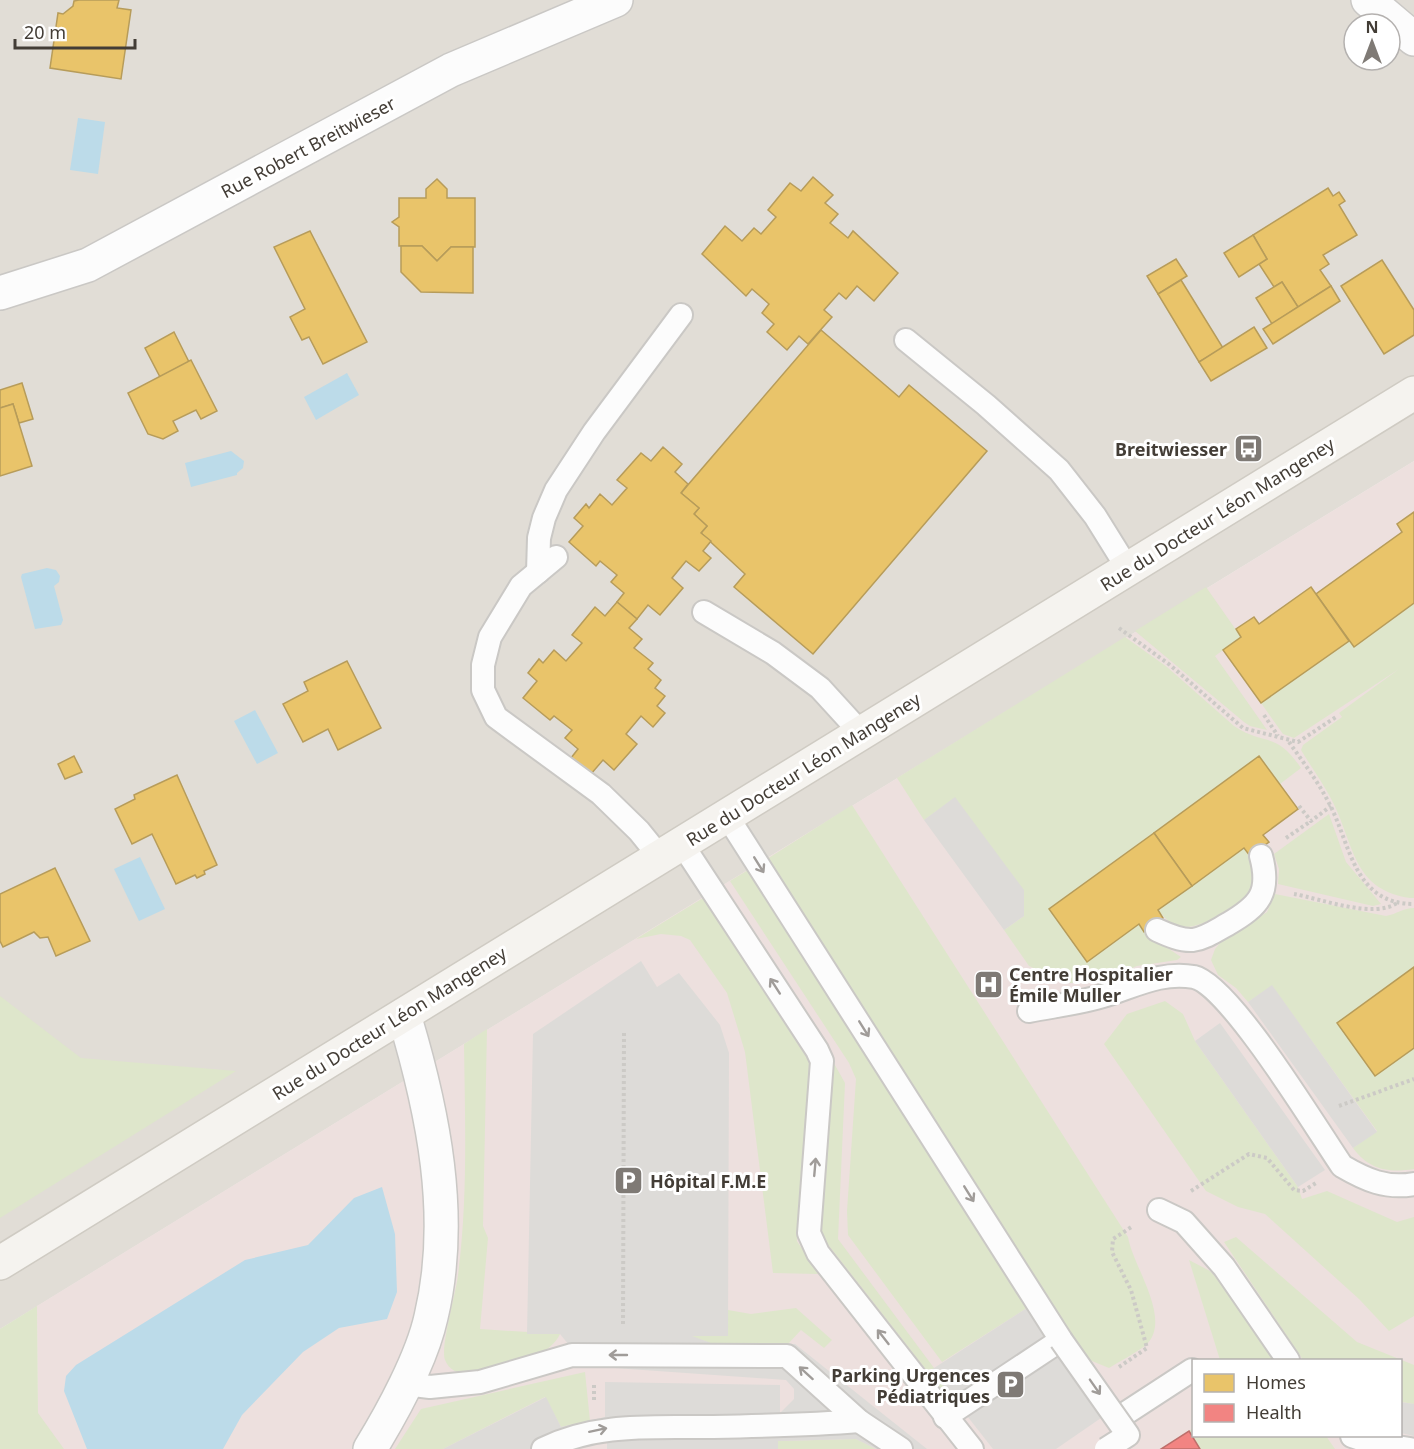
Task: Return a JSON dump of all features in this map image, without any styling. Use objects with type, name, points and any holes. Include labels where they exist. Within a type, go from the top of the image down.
[{"type":"street","name":"Rue Robert Breitwieser","points":[[0,293],[88,265],[451,70],[613,0]]},
{"type":"street","points":[[1368,0],[1414,39]]},
{"type":"street","name":"Rue du Docteur Léon Mangeney","points":[[0,1263],[1414,393]]},
{"type":"street","points":[[370,1449],[405,1384],[431,1318],[442,1227],[437,1166],[428,1104],[404,1015]]},
{"type":"lane","points":[[538,572],[539,538],[556,490],[594,432],[681,315]]},
{"type":"lane","points":[[906,340],[986,405],[1059,471],[1095,516],[1128,570]]},
{"type":"lane","points":[[556,557],[520,586],[490,637],[483,664],[483,690],[496,717],[601,794],[639,831],[671,851],[817,1050],[822,1061],[809,1233],[818,1253],[972,1449]]},
{"type":"lane","points":[[704,612],[773,652],[820,688],[862,734]]},
{"type":"lane","points":[[727,816],[1061,1340],[1128,1435],[1106,1449]]},
{"type":"lane","points":[[1157,930],[1172,936],[1194,940],[1209,935],[1247,913],[1256,905],[1264,887],[1265,871],[1261,856]]},
{"type":"lane","points":[[1194,940],[1196,978]]},
{"type":"lane","points":[[1029,1011],[1105,995],[1142,981],[1169,976],[1196,978],[1233,1007],[1342,1166],[1366,1181],[1389,1186],[1414,1184]]},
{"type":"lane","points":[[1160,1210],[1184,1222],[1224,1267],[1287,1359]]},
{"type":"lane","points":[[945,1417],[1061,1340]]},
{"type":"lane","points":[[405,1384],[429,1388],[480,1382],[572,1355],[787,1356],[860,1421],[901,1449]]},
{"type":"lane","points":[[1126,1413],[1192,1370]]},
{"type":"lane","points":[[543,1449],[569,1436],[606,1428],[802,1426],[860,1421]]},
{"type":"lane","points":[[1355,1437],[1371,1443],[1410,1449]]},
{"type":"path","points":[[1119,628],[1170,665],[1243,728],[1279,736],[1289,741],[1331,806],[1344,844],[1363,879],[1382,896],[1398,902],[1414,904]]},
{"type":"path","points":[[1264,715],[1279,736]]},
{"type":"path","points":[[1289,741],[1304,739],[1336,717]]},
{"type":"path","points":[[1299,806],[1311,821],[1331,806]]},
{"type":"path","points":[[1264,887],[1369,910],[1384,910],[1398,902]]},
{"type":"path","points":[[623,1334],[624,1033]]},
{"type":"path","points":[[1358,1097],[1414,1079]]},
{"type":"path","points":[[1198,1186],[1249,1154],[1267,1158],[1294,1190],[1303,1191],[1321,1180]]},
{"type":"path","points":[[1110,1373],[1147,1348],[1131,1290],[1112,1252],[1113,1239],[1131,1227]]},
{"type":"shaded area","points":[[0,0],[1414,0],[1414,461],[0,1329]]},
{"type":"shaded area","name":"Centre Hospitalier Émile Muller","points":[[1414,461],[1414,1449],[38,1449],[37,1306]]},
{"type":"shaded area","points":[[955,797],[1024,890],[1024,916],[1004,930],[924,820]]},
{"type":"shaded area","name":"Hôpital F.M.E","points":[[641,961],[657,987],[679,973],[720,1025],[729,1053],[728,1336],[692,1336],[719,1346],[795,1344],[927,1449],[876,1449],[856,1439],[778,1441],[778,1449],[607,1449],[607,1439],[572,1449],[443,1449],[546,1397],[561,1427],[605,1417],[605,1382],[780,1385],[780,1413],[794,1399],[794,1389],[786,1380],[586,1366],[560,1334],[527,1334],[533,1034]]},
{"type":"shaded area","points":[[1272,985],[1377,1132],[1353,1148],[1248,1002]]},
{"type":"shaded area","points":[[1220,1023],[1325,1170],[1298,1187],[1195,1041]]},
{"type":"shaded area","name":"Parking Urgences Pédiatriques","points":[[1027,1308],[1101,1418],[1056,1449],[993,1449],[931,1370]]},
{"type":"shaded area","points":[[1402,1402],[1414,1404],[1414,1436],[1402,1433]]},
{"type":"green space","points":[[1206,587],[1241,637],[1215,656],[1267,730],[1250,726],[1244,722],[1135,631]]},
{"type":"green space","points":[[1414,603],[1414,898],[1410,898],[1392,894],[1368,878],[1354,855],[1333,803],[1301,750],[1303,745],[1342,717],[1339,713],[1399,669],[1294,738],[1283,734],[1261,703],[1349,641],[1354,646]]},
{"type":"green space","points":[[1125,637],[1167,667],[1234,726],[1284,748],[1301,768],[1280,784],[1259,756],[1049,909],[1087,961],[1139,924],[1144,932],[1181,957],[1177,960],[1137,966],[1095,983],[1066,983],[1029,966],[1004,930],[1024,916],[955,798],[924,820],[897,778]]},
{"type":"green space","points":[[852,805],[1128,1237],[1154,1308],[1155,1323],[1153,1335],[1145,1346],[1109,1368],[1087,1359],[767,859]]},
{"type":"green space","points":[[1329,814],[1346,862],[1381,904],[1373,906],[1278,884],[1279,869],[1274,854]]},
{"type":"green space","points":[[1244,848],[1251,861],[1253,875],[1250,889],[1241,901],[1199,925],[1188,927],[1178,926],[1158,910]]},
{"type":"green space","points":[[748,870],[1027,1308],[942,1362],[848,1235],[847,1211],[856,1079],[849,1063],[730,881]]},
{"type":"green space","points":[[1275,894],[1386,916],[1414,908],[1414,967],[1337,1023],[1375,1076],[1414,1048],[1414,1169],[1380,1168],[1366,1161],[1353,1148],[1377,1131],[1272,986],[1248,1002],[1236,988],[1218,975],[1211,960],[1215,949],[1220,943],[1267,912]]},
{"type":"green space","points":[[703,898],[811,1064],[797,1241],[818,1274],[773,1273],[745,1052],[727,993],[690,940],[681,936],[661,934],[636,939]]},
{"type":"green space","points":[[0,996],[81,1058],[236,1071],[0,1218]]},
{"type":"green space","points":[[1165,1001],[1183,1014],[1195,1041],[1298,1187],[1302,1199],[1327,1191],[1397,1222],[1414,1217],[1414,1316],[1389,1331],[1359,1299],[1265,1214],[1238,1207],[1206,1191],[1104,1044],[1127,1014]]},
{"type":"green space","points":[[487,1029],[483,1226],[488,1238],[480,1329],[560,1334],[551,1346],[532,1357],[485,1371],[466,1374],[450,1368],[444,1354],[458,1275],[463,1217],[464,1044]]},
{"type":"green space","points":[[831,1058],[845,1083],[838,1239],[937,1372],[934,1374],[953,1397],[949,1399],[822,1237],[821,1203]]},
{"type":"green space","points":[[1236,1237],[1357,1342],[1399,1359],[1302,1359],[1224,1242]]},
{"type":"green space","points":[[1189,1260],[1210,1271],[1220,1282],[1273,1359],[1220,1359]]},
{"type":"green space","points":[[37,1306],[38,1413],[64,1449],[0,1449],[0,1329]]},
{"type":"green space","points":[[796,1308],[832,1340],[824,1348],[801,1330],[788,1344],[719,1346],[690,1336],[727,1336],[728,1310],[751,1314]]},
{"type":"green space","points":[[1402,1360],[1414,1365],[1414,1404],[1402,1402]]},
{"type":"green space","points":[[585,1372],[590,1421],[561,1427],[545,1397],[443,1449],[395,1449],[421,1409]]},
{"type":"green space","points":[[1193,1437],[1327,1437],[1335,1449],[1200,1449]]},
{"type":"green space","points":[[856,1439],[876,1449],[778,1449],[777,1441]]},
{"type":"water","points":[[78,118],[105,122],[98,174],[70,170]]},
{"type":"water","points":[[347,373],[359,395],[316,420],[304,397]]},
{"type":"water","points":[[231,451],[244,461],[243,468],[237,475],[191,487],[185,463]]},
{"type":"water","points":[[47,568],[56,570],[60,576],[59,582],[54,586],[63,620],[61,625],[35,629],[21,577],[22,574]]},
{"type":"water","points":[[255,710],[278,753],[257,764],[234,721]]},
{"type":"water","points":[[140,857],[165,909],[139,921],[114,869]]},
{"type":"water","points":[[382,1187],[395,1234],[397,1292],[387,1319],[339,1328],[303,1352],[242,1415],[223,1449],[87,1449],[64,1391],[66,1376],[76,1365],[245,1260],[308,1245],[354,1198]]},
{"type":"building: Homes","points":[[119,0],[117,8],[131,10],[121,79],[50,68],[58,13],[63,14],[73,6],[74,1]]},
{"type":"building: Homes","points":[[813,177],[833,195],[825,203],[838,214],[830,223],[848,238],[853,231],[898,273],[874,301],[857,286],[846,299],[839,293],[824,310],[832,317],[808,344],[799,336],[787,350],[767,332],[774,324],[762,313],[769,304],[752,289],[746,296],[702,254],[725,226],[742,241],[754,228],[761,234],[776,217],[768,210],[790,183],[801,191]]},
{"type":"building: Homes","points":[[437,179],[447,189],[447,198],[475,198],[475,247],[451,247],[437,261],[422,246],[399,246],[399,227],[392,222],[399,217],[399,198],[426,198],[426,189]]},
{"type":"building: Homes","points":[[1328,188],[1333,196],[1339,192],[1345,201],[1339,205],[1357,235],[1323,255],[1329,264],[1320,270],[1331,286],[1298,307],[1282,282],[1274,287],[1259,264],[1267,259],[1253,235]]},
{"type":"building: Homes","points":[[310,231],[367,342],[323,364],[309,337],[302,340],[290,317],[305,309],[274,247]]},
{"type":"building: Homes","points":[[1253,235],[1267,259],[1239,277],[1224,253]]},
{"type":"building: Homes","points":[[401,246],[422,246],[437,261],[451,247],[473,247],[473,293],[421,292],[401,272]]},
{"type":"building: Homes","points":[[1176,259],[1187,276],[1158,294],[1147,276]]},
{"type":"building: Homes","points":[[1382,260],[1414,310],[1414,335],[1384,354],[1341,286]]},
{"type":"building: Homes","points":[[1181,280],[1223,348],[1199,362],[1158,294]]},
{"type":"building: Homes","points":[[1282,282],[1298,307],[1272,324],[1256,298]]},
{"type":"building: Homes","points":[[1331,286],[1340,301],[1273,344],[1263,329]]},
{"type":"building: Homes","points":[[1254,327],[1267,348],[1211,381],[1199,362]]},
{"type":"building: Homes","points":[[821,330],[899,397],[909,385],[987,451],[813,654],[734,587],[745,574],[701,533],[707,526],[694,514],[699,508],[681,493]]},
{"type":"building: Homes","points":[[174,332],[189,362],[160,377],[145,348]]},
{"type":"building: Homes","points":[[191,360],[217,411],[201,419],[196,410],[173,421],[178,431],[163,439],[148,434],[128,393]]},
{"type":"building: Homes","points":[[22,383],[33,419],[19,423],[13,404],[0,408],[0,390]]},
{"type":"building: Homes","points":[[13,404],[32,466],[0,476],[0,408]]},
{"type":"building: Homes","points":[[663,447],[682,464],[675,472],[688,484],[681,493],[699,508],[694,514],[707,526],[701,533],[711,541],[703,551],[711,558],[699,571],[686,561],[672,578],[683,588],[660,615],[648,605],[637,619],[617,602],[624,593],[611,582],[617,575],[600,561],[596,566],[569,542],[583,526],[574,518],[586,504],[589,508],[600,494],[612,505],[627,488],[617,480],[641,453],[651,461]]},
{"type":"building: Homes","points":[[1414,512],[1414,603],[1354,647],[1316,594],[1402,532],[1397,524]]},
{"type":"building: Homes","points":[[1311,587],[1349,641],[1261,703],[1223,650],[1241,637],[1236,629],[1254,617],[1259,624]]},
{"type":"building: Homes","points":[[617,602],[637,619],[629,628],[642,639],[634,648],[653,663],[648,669],[661,680],[655,688],[665,696],[657,706],[665,713],[653,727],[641,716],[626,734],[637,744],[614,770],[603,760],[591,774],[571,758],[578,749],[565,738],[572,730],[554,716],[550,720],[523,698],[537,681],[528,673],[539,659],[543,663],[554,650],[566,661],[582,643],[572,635],[595,607],[605,616]]},
{"type":"building: Homes","points":[[347,661],[381,728],[338,750],[328,729],[303,742],[283,704],[308,691],[304,682]]},
{"type":"building: Homes","points":[[74,756],[82,772],[65,779],[58,764]]},
{"type":"building: Homes","points":[[1259,756],[1298,809],[1263,835],[1269,842],[1250,856],[1244,848],[1192,886],[1154,833]]},
{"type":"building: Homes","points":[[177,775],[217,865],[204,871],[205,874],[197,878],[195,875],[176,884],[152,834],[132,844],[115,809],[135,799],[134,795]]},
{"type":"building: Homes","points":[[1154,833],[1192,886],[1158,910],[1163,918],[1144,932],[1139,924],[1087,962],[1049,909]]},
{"type":"building: Homes","points":[[55,868],[90,941],[56,956],[48,937],[40,938],[34,932],[3,947],[0,941],[0,894]]},
{"type":"building: Homes","points":[[1414,967],[1414,1048],[1375,1076],[1337,1023]]},
{"type":"building: Health","points":[[1189,1431],[1200,1449],[1161,1449]]},
{"type":"place","name":"Breitwiesser","points":[[1248,449]]},
{"type":"place","name":"Centre Hospitalier Émile Muller","points":[[988,984]]},
{"type":"place","name":"Hôpital F.M.E","points":[[629,1181]]},
{"type":"place","name":"Parking Urgences Pédiatriques","points":[[1011,1385]]}]
